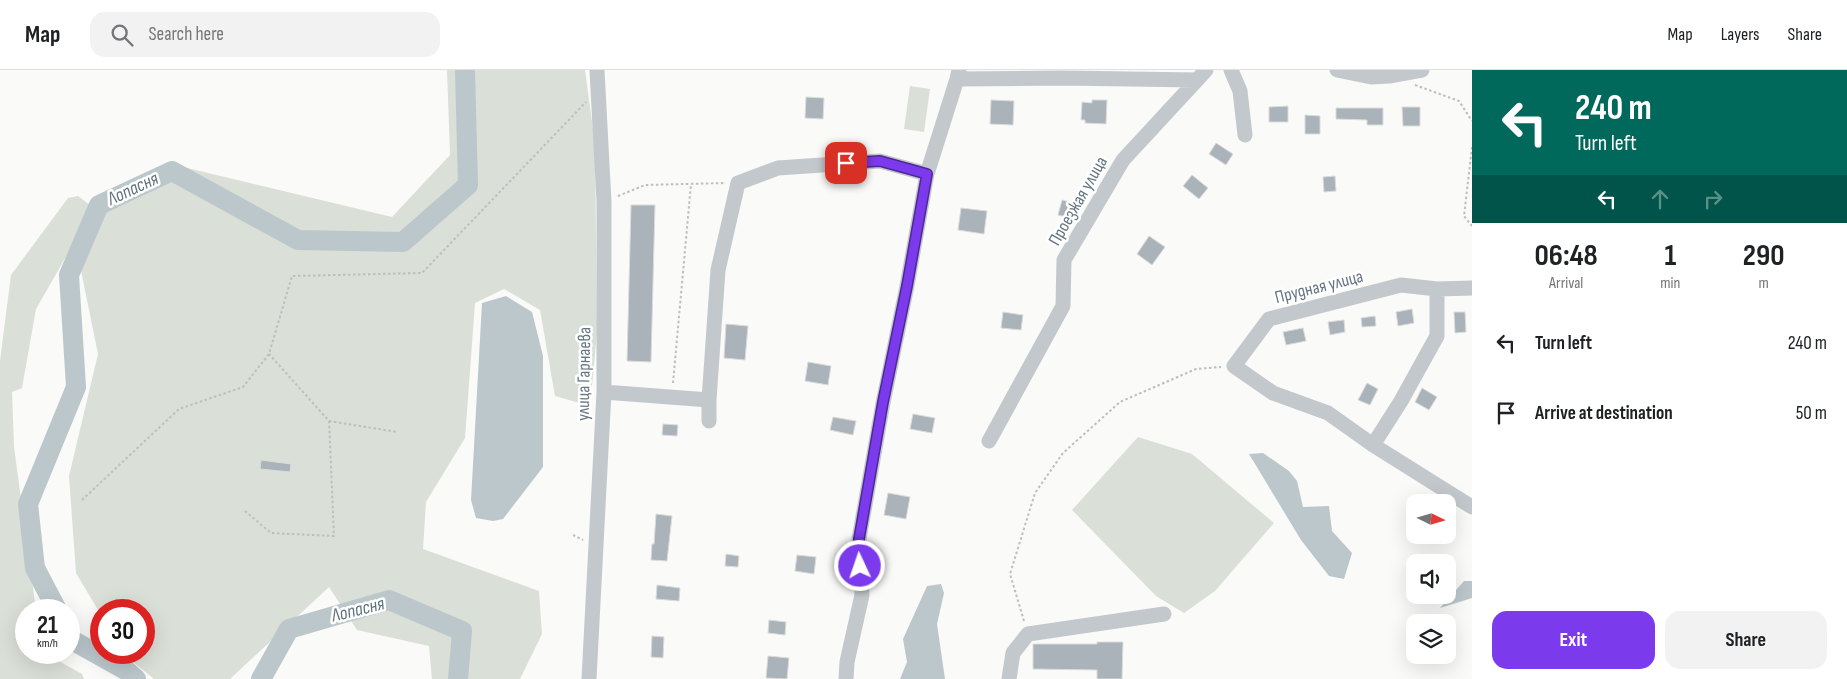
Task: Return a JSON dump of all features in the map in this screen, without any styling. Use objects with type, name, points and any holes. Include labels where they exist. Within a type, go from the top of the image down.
[{"type":"street","name":"улица Гарнаева","points":[[589,679],[604,392],[604,202],[596,70]]},
{"type":"street","points":[[1231,70],[1240,91],[1245,135]]},
{"type":"street","points":[[1337,70],[1371,76],[1389,76],[1422,70]]},
{"type":"street","points":[[846,679],[847,662],[862,595],[859,539],[883,402],[907,286],[927,174],[958,74],[1201,75]]},
{"type":"street","name":"Проезжая улица","points":[[989,441],[1063,306],[1064,260],[1123,160],[1201,75]]},
{"type":"street","points":[[709,421],[718,270],[738,183],[778,168],[880,161],[927,174]]},
{"type":"street","name":"Прудная улица","points":[[1234,366],[1269,319],[1401,286],[1437,289],[1472,288]]},
{"type":"street","points":[[1373,445],[1401,401],[1437,336],[1437,289]]},
{"type":"street","points":[[1234,366],[1273,393],[1328,413],[1373,445],[1472,506]]},
{"type":"street","points":[[604,392],[710,400]]},
{"type":"street","points":[[1009,679],[1013,653],[1028,634],[1164,614]]},
{"type":"path","points":[[1415,85],[1459,101],[1472,121]]},
{"type":"path","points":[[82,500],[178,410],[243,387],[269,354],[292,276],[422,272],[598,90]]},
{"type":"path","points":[[1472,147],[1464,216],[1472,226]]},
{"type":"path","points":[[604,202],[645,185],[738,183]]},
{"type":"path","points":[[672,397],[691,184]]},
{"type":"path","points":[[269,354],[329,421],[397,432]]},
{"type":"path","points":[[1028,634],[1010,574],[1035,493],[1063,453],[1120,402],[1196,370],[1234,366]]},
{"type":"path","points":[[245,511],[271,533],[334,536],[329,421]]},
{"type":"shaded area","points":[[447,70],[585,70],[595,144],[597,333],[590,406],[555,396],[540,310],[504,289],[475,303],[465,438],[426,502],[423,549],[539,591],[542,634],[520,679],[432,679],[429,646],[357,630],[329,587],[230,679],[154,679],[136,664],[155,664],[155,599],[91,599],[76,573],[69,476],[98,354],[75,241],[36,309],[22,388],[12,392],[14,447],[35,599],[15,599],[15,664],[64,664],[82,674],[84,679],[0,679],[0,361],[11,275],[68,198],[78,196],[94,208],[183,167],[392,217],[450,155]]},
{"type":"shaded area","points":[[910,86],[930,89],[924,132],[904,129]]},
{"type":"shaded area","points":[[506,296],[532,312],[543,356],[543,467],[503,519],[493,521],[476,518],[471,500],[482,303]]},
{"type":"shaded area","points":[[1138,437],[1192,454],[1274,523],[1215,591],[1184,613],[1156,596],[1072,510]]},
{"type":"shaded area","points":[[1263,453],[1289,471],[1297,481],[1303,507],[1329,506],[1332,531],[1352,553],[1344,579],[1329,576],[1301,540],[1249,454]]},
{"type":"shaded area","points":[[1464,581],[1472,581],[1472,598],[1456,603],[1456,590]]},
{"type":"shaded area","points":[[941,584],[944,593],[937,624],[945,679],[900,679],[907,662],[903,639],[927,586]]},
{"type":"shaded area","points":[[1444,604],[1453,604],[1440,608]]},
{"type":"building","points":[[806,97],[824,98],[823,119],[805,118]]},
{"type":"building","points":[[991,100],[1014,101],[1013,125],[990,124]]},
{"type":"building","points":[[1092,100],[1107,100],[1106,124],[1085,123],[1085,120],[1081,120],[1082,102],[1092,103]]},
{"type":"building","points":[[1288,106],[1288,122],[1269,122],[1269,107]]},
{"type":"building","points":[[1402,107],[1420,107],[1420,126],[1403,126]]},
{"type":"building","points":[[1336,108],[1383,108],[1383,125],[1367,125],[1367,120],[1336,119]]},
{"type":"building","points":[[1305,115],[1320,116],[1320,134],[1305,134]]},
{"type":"building","points":[[1216,143],[1233,154],[1226,165],[1209,154]]},
{"type":"building","points":[[1192,175],[1208,188],[1199,199],[1183,186]]},
{"type":"building","points":[[1335,176],[1336,191],[1324,192],[1323,177]]},
{"type":"building","points":[[1062,200],[1078,204],[1074,219],[1058,215]]},
{"type":"building","points":[[631,205],[655,205],[651,362],[627,361]]},
{"type":"building","points":[[961,208],[987,211],[984,234],[958,230]]},
{"type":"building","points":[[1149,236],[1165,247],[1152,265],[1137,254]]},
{"type":"building","points":[[1412,309],[1414,323],[1398,326],[1396,312]]},
{"type":"building","points":[[1003,312],[1023,315],[1021,330],[1001,328]]},
{"type":"building","points":[[1454,312],[1465,312],[1466,332],[1455,333]]},
{"type":"building","points":[[1375,316],[1376,326],[1362,327],[1361,318]]},
{"type":"building","points":[[1344,320],[1345,332],[1330,335],[1328,322]]},
{"type":"building","points":[[726,324],[748,326],[745,360],[724,358]]},
{"type":"building","points":[[1303,328],[1306,341],[1286,345],[1283,332]]},
{"type":"building","points":[[808,362],[831,366],[828,385],[805,381]]},
{"type":"building","points":[[1367,383],[1378,389],[1370,405],[1358,400]]},
{"type":"building","points":[[1422,388],[1437,397],[1429,410],[1415,402]]},
{"type":"building","points":[[913,414],[935,418],[932,433],[910,429]]},
{"type":"building","points":[[833,417],[856,421],[853,435],[830,430]]},
{"type":"building","points":[[663,424],[678,425],[677,436],[662,435]]},
{"type":"building","points":[[261,460],[291,464],[290,472],[260,469]]},
{"type":"building","points":[[888,493],[910,497],[906,519],[884,515]]},
{"type":"building","points":[[656,514],[672,516],[667,561],[651,560]]},
{"type":"building","points":[[726,554],[739,556],[738,567],[725,566]]},
{"type":"building","points":[[797,555],[816,557],[814,574],[795,571]]},
{"type":"building","points":[[657,585],[680,588],[679,601],[656,599]]},
{"type":"building","points":[[769,620],[786,622],[785,635],[768,633]]},
{"type":"building","points":[[652,636],[664,637],[663,658],[651,657]]},
{"type":"building","points":[[1097,642],[1123,642],[1122,679],[1097,679],[1097,670],[1033,669],[1033,644],[1097,644]]},
{"type":"building","points":[[768,656],[789,658],[787,679],[766,678]]},
{"type":"waterway","name":"Лопасня","points":[[51,599],[35,568],[28,504],[76,387],[69,275],[99,205],[172,171],[298,240],[403,242],[468,185],[465,70]]},
{"type":"waterway","name":"Лопасня","points":[[261,679],[289,629],[389,600],[462,631],[458,679]]},
{"type":"waterway","name":"Лопасня","points":[[80,645],[127,671],[136,679]]},
{"type":"route","points":[[846,163],[880,161],[927,174],[859,539],[860,566]]}]
